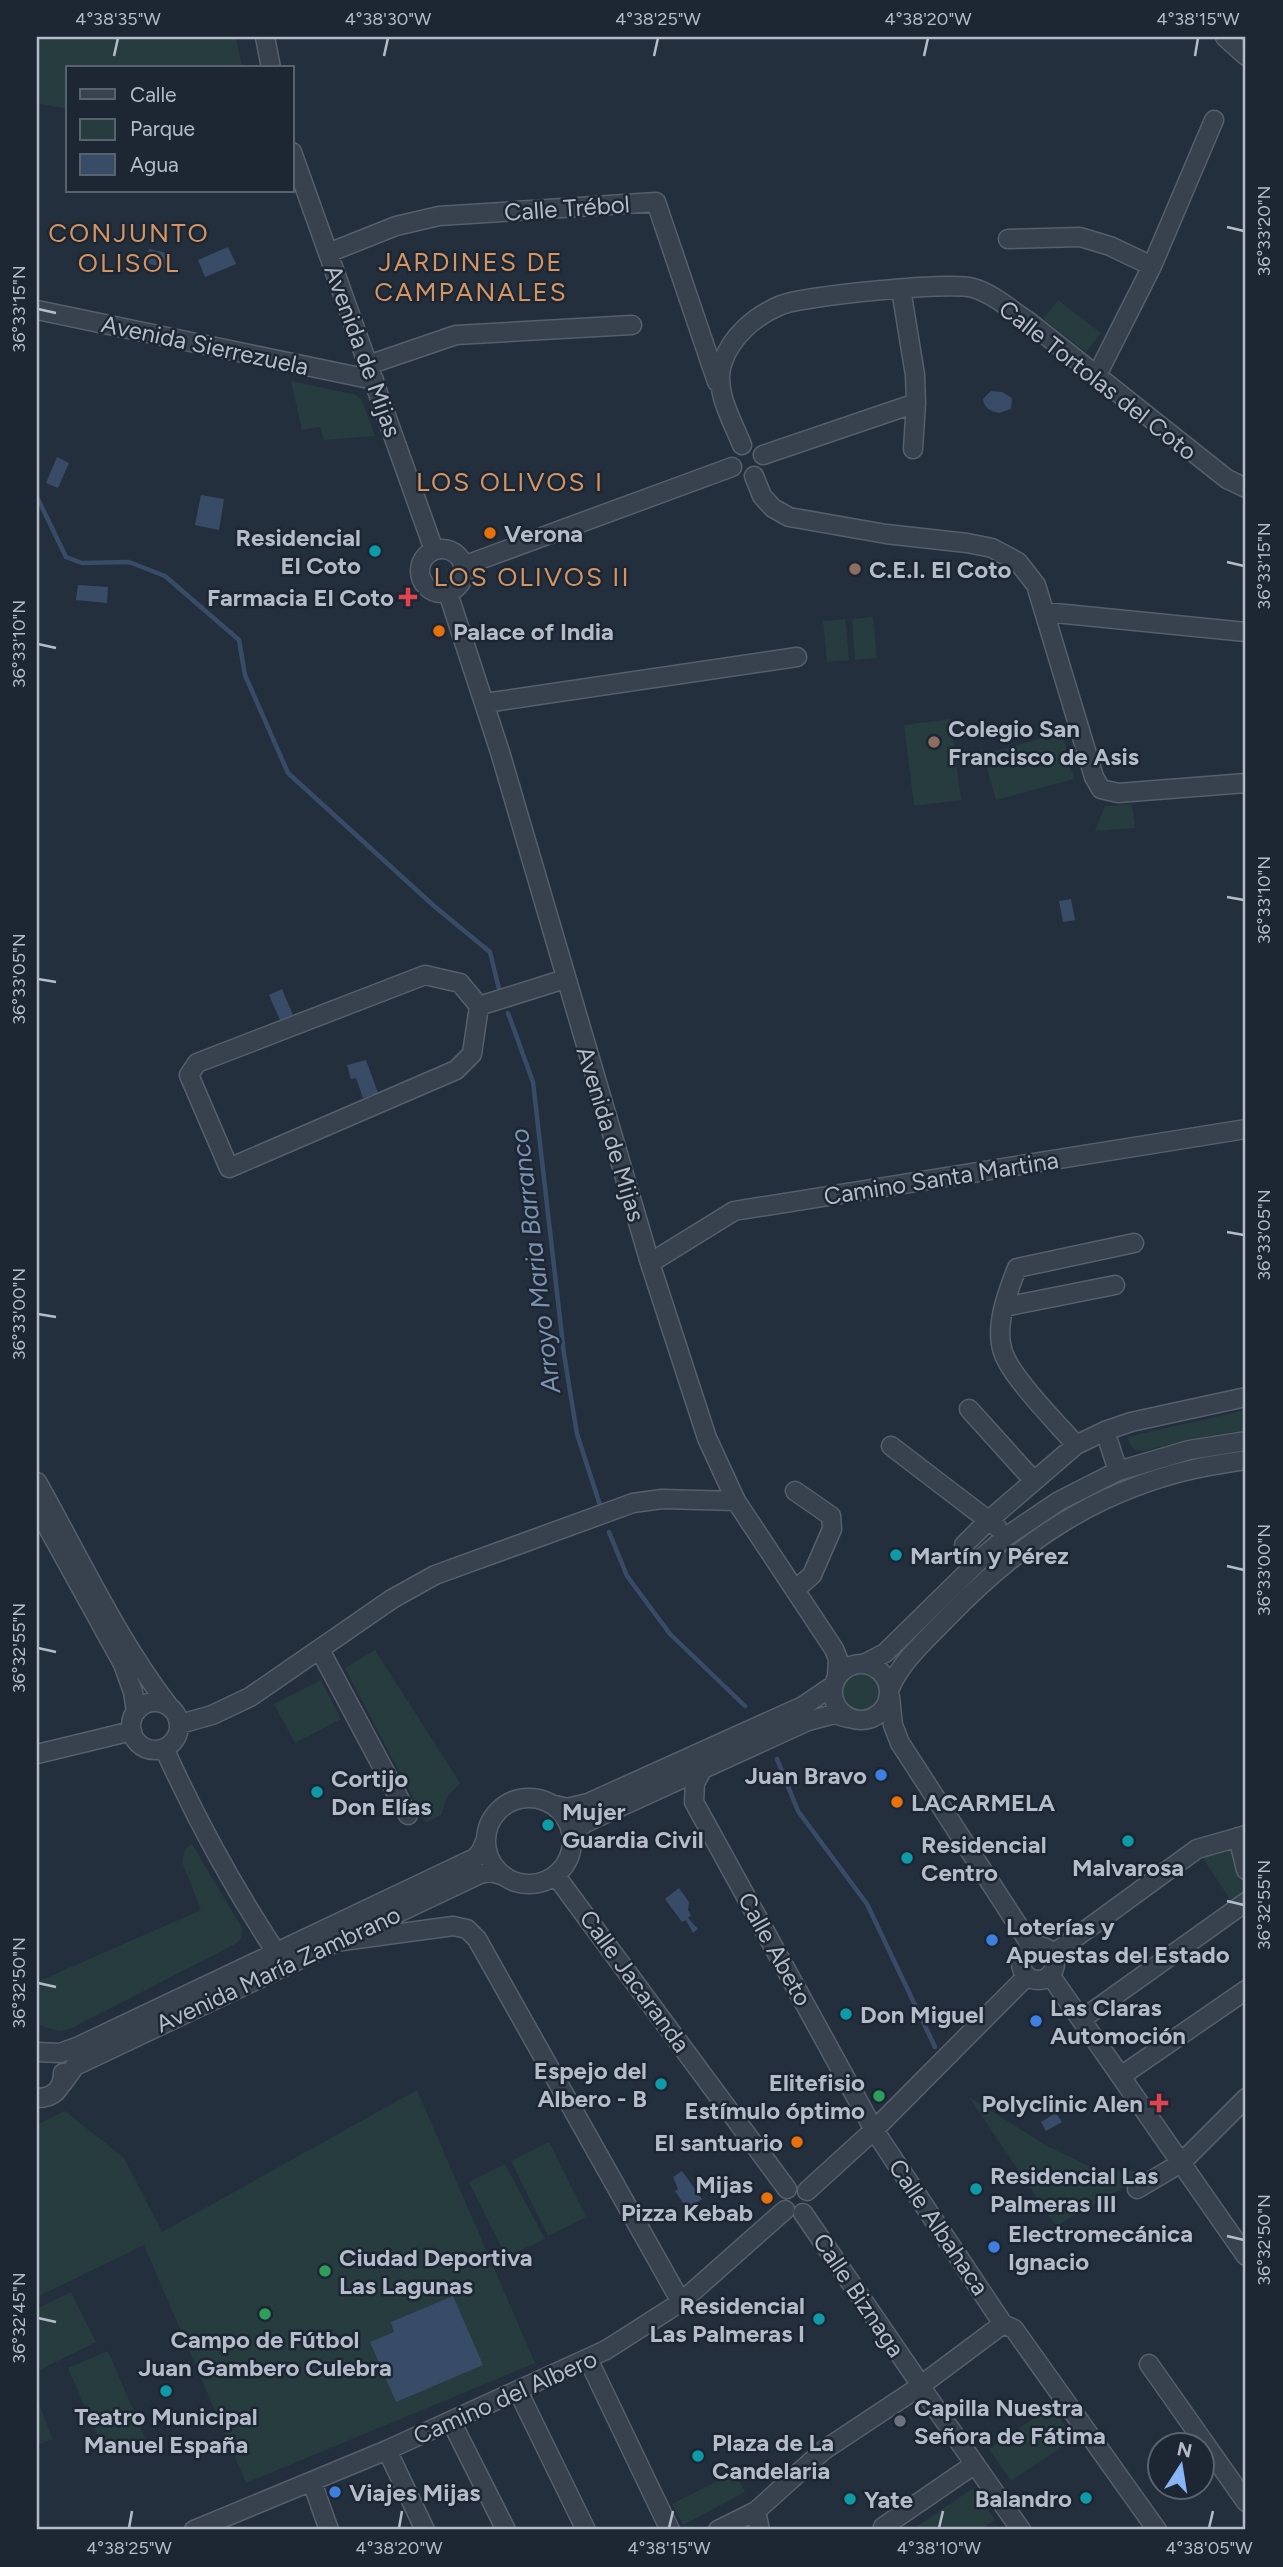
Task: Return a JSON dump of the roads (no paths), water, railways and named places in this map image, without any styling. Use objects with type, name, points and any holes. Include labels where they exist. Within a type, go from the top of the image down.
[{"type":"street","points":[[265,37],[271,66]]},
{"type":"street","points":[[1225,37],[1246,56]]},
{"type":"street","points":[[1096,377],[1152,266],[1214,120]]},
{"type":"street","name":"Avenida de Mijas","points":[[294,158],[434,550]]},
{"type":"street","name":"Calle Trébol","points":[[328,253],[396,226],[439,216],[656,202],[720,389]]},
{"type":"street","points":[[1008,239],[1080,237],[1110,246],[1152,266]]},
{"type":"street","name":"Calle Tortolas del Coto","points":[[720,389],[722,364],[735,339],[755,319],[784,304],[935,285],[972,287],[1028,321],[1227,479],[1246,488]]},
{"type":"street","points":[[901,289],[915,375],[913,449]]},
{"type":"street","name":"Avenida Sierrezuela","points":[[37,310],[371,372]]},
{"type":"street","points":[[371,372],[456,334],[632,325]]},
{"type":"street","points":[[720,389],[742,445]]},
{"type":"street","points":[[763,455],[916,402]]},
{"type":"street","points":[[742,445],[754,445],[763,455],[763,469],[754,477],[744,477],[732,467],[734,452],[742,445]]},
{"type":"street","points":[[463,566],[732,467]]},
{"type":"street","points":[[754,477],[762,496],[773,508],[789,517],[886,534],[967,543],[1005,553],[1018,562],[1036,585],[1094,777],[1101,789],[1118,793],[1246,783]]},
{"type":"street","points":[[434,550],[452,551],[462,560],[463,566],[460,585],[449,593],[433,592],[421,581],[419,572],[422,559],[434,550]]},
{"type":"street","name":"Avenida de Mijas","points":[[449,593],[485,703],[650,1264],[707,1438],[736,1502],[834,1649],[838,1659],[835,1681]]},
{"type":"street","points":[[1045,612],[1246,632]]},
{"type":"street","points":[[485,703],[797,657]]},
{"type":"street","points":[[425,975],[460,983],[479,1006],[472,1054],[456,1070],[229,1168],[189,1075],[197,1063],[425,975]]},
{"type":"street","points":[[479,1006],[565,979]]},
{"type":"street","name":"Camino Santa Martina","points":[[650,1264],[734,1210],[1246,1129]]},
{"type":"street","points":[[1076,1445],[1012,1370],[1002,1350],[1004,1307],[1017,1268],[1135,1243]]},
{"type":"street","points":[[1004,1307],[1115,1285]]},
{"type":"street","points":[[964,1545],[1076,1445],[1131,1422],[1246,1396]]},
{"type":"street","points":[[969,1409],[1034,1481]]},
{"type":"street","points":[[1105,1431],[1118,1471]]},
{"type":"street","points":[[900,1742],[886,1730],[834,1714],[808,1721],[585,1823],[578,1829],[570,1856],[556,1876],[542,1882],[516,1882],[504,1876],[495,1867],[487,1852],[486,1839],[493,1819],[509,1803],[530,1798],[567,1808],[588,1803],[803,1706],[835,1681],[849,1666],[862,1664],[885,1653],[1007,1536],[1059,1501],[1118,1471],[1189,1450],[1246,1441]]},
{"type":"street","points":[[891,1446],[1007,1536]]},
{"type":"street","points":[[835,1681],[835,1704],[853,1719],[875,1717],[882,1712],[902,1666],[968,1597],[1019,1550],[1068,1518],[1125,1490],[1193,1469],[1246,1460]]},
{"type":"street","points":[[37,1482],[121,1632],[152,1684],[174,1710],[180,1724],[176,1739],[164,1748],[148,1749],[135,1738],[132,1731],[131,1723],[136,1712],[146,1703],[168,1705]]},
{"type":"street","points":[[795,1491],[831,1516],[832,1529],[812,1575],[795,1590]]},
{"type":"street","points":[[180,1724],[212,1715],[250,1697],[392,1599],[435,1575],[633,1503],[662,1499],[736,1502]]},
{"type":"street","points":[[37,1508],[123,1664],[133,1692],[136,1712]]},
{"type":"street","name":"Avenida de Mijas","points":[[834,1649],[862,1664]]},
{"type":"street","points":[[320,1650],[408,1815]]},
{"type":"street","points":[[862,1664],[881,1671],[890,1692],[893,1725],[900,1742],[1032,1947]]},
{"type":"street","points":[[37,1754],[132,1731]]},
{"type":"street","points":[[164,1748],[212,1847],[276,1952]]},
{"type":"street","name":"Calle Abeto","points":[[704,1767],[695,1783],[694,1802],[874,2130]]},
{"type":"street","points":[[551,1804],[568,1821],[573,1843]]},
{"type":"street","points":[[1053,1954],[1197,1849],[1242,1836],[1246,1870]]},
{"type":"street","name":"Avenida María Zambrano","points":[[42,2052],[60,2053],[79,2046],[474,1858],[481,1851],[486,1839]]},
{"type":"street","name":"Avenida María Zambrano","points":[[37,2098],[51,2096],[75,2066],[86,2060],[480,1874],[491,1872],[504,1876]]},
{"type":"street","name":"Calle Jacaranda","points":[[556,1876],[787,2189]]},
{"type":"street","points":[[1083,2019],[1246,1902]]},
{"type":"street","points":[[335,1942],[453,1926],[467,1929],[477,1939],[681,2302]]},
{"type":"street","points":[[1032,1947],[1046,1948],[1053,1954],[1055,1967],[1050,1975],[1039,1980],[1022,1971],[1021,1961],[1025,1952],[1032,1947]]},
{"type":"street","points":[[1050,1975],[1246,2256]]},
{"type":"street","points":[[807,2191],[874,2130],[1027,1976]]},
{"type":"street","points":[[1121,2076],[1246,1990]]},
{"type":"street","points":[[42,2052],[60,2062],[64,2077],[62,2084]]},
{"type":"street","points":[[1137,2189],[1181,2163],[1246,2098]]},
{"type":"street","name":"Calle Albahaca","points":[[874,2130],[1003,2323],[1014,2329],[1157,2530]]},
{"type":"street","points":[[799,2186],[807,2191],[810,2205],[803,2213],[796,2215],[785,2210],[781,2199],[787,2189],[799,2186]]},
{"type":"street","name":"Camino del Albero","points":[[194,2530],[387,2450],[588,2360],[625,2340],[681,2302],[785,2210]]},
{"type":"street","name":"Calle Biznaga","points":[[803,2213],[1021,2530]]},
{"type":"street","points":[[718,2530],[756,2511],[824,2450],[921,2385],[1003,2323]]},
{"type":"street","points":[[588,2360],[670,2530]]},
{"type":"street","points":[[1149,2364],[1246,2502]]},
{"type":"street","points":[[518,2391],[586,2530]]},
{"type":"street","points":[[451,2421],[506,2530]]},
{"type":"street","points":[[387,2450],[425,2530]]},
{"type":"street","points":[[885,2530],[883,2528],[975,2464]]},
{"type":"street","points":[[312,2482],[329,2530]]},
{"type":"street","points":[[756,2511],[760,2530]]},
{"type":"water","points":[[228,247],[236,264],[205,277],[198,260]]},
{"type":"water","points":[[149,249],[171,254],[167,268],[145,263]]},
{"type":"water","points":[[991,391],[1002,392],[1012,398],[1011,409],[999,413],[988,409],[983,399]]},
{"type":"water","points":[[57,457],[69,463],[58,488],[46,483]]},
{"type":"water","points":[[201,495],[224,499],[219,530],[195,525]]},
{"type":"water","points":[[78,585],[108,587],[107,603],[76,600]]},
{"type":"water","points":[[1071,899],[1075,920],[1063,922],[1059,901]]},
{"type":"water","points":[[282,989],[293,1015],[280,1020],[269,995]]},
{"type":"water","points":[[366,1060],[378,1093],[363,1098],[356,1078],[351,1079],[347,1065]]},
{"type":"water","points":[[679,1888],[689,1902],[688,1910],[691,1915],[688,1918],[698,1929],[693,1933],[686,1920],[682,1922],[665,1899]]},
{"type":"water","points":[[1056,2113],[1062,2122],[1046,2131],[1041,2122]]},
{"type":"water","points":[[682,2171],[702,2199],[687,2209],[675,2191],[678,2189],[673,2177]]},
{"type":"water","points":[[453,2296],[483,2365],[396,2402],[370,2342],[394,2332],[391,2322]]},
{"type":"waterway","name":"Arroyo Maria Barranco","points":[[37,497],[66,557],[82,563],[129,562],[165,576],[239,640],[245,675],[288,773],[434,906],[490,952],[499,989]]},
{"type":"waterway","name":"Arroyo Maria Barranco","points":[[508,1013],[533,1082],[564,1354],[577,1434],[600,1505]]},
{"type":"waterway","name":"Arroyo Maria Barranco","points":[[609,1532],[627,1576],[670,1634],[745,1706]]},
{"type":"waterway","name":"Arroyo Maria Barranco","points":[[777,1759],[798,1811],[867,1904],[935,2047]]},
{"type":"place","name":"Verona","points":[[490,533]]},
{"type":"place","name":"Residencial El Coto","points":[[375,551]]},
{"type":"place","name":"C.E.I. El Coto","points":[[855,569]]},
{"type":"place","name":"Farmacia El Coto","points":[[408,597]]},
{"type":"place","name":"Palace of India","points":[[439,631]]},
{"type":"place","name":"Colegio San Francisco de Asis","points":[[934,742]]},
{"type":"place","name":"Martín y Pérez","points":[[896,1555]]},
{"type":"place","name":"Juan Bravo","points":[[881,1775]]},
{"type":"place","name":"Cortijo Don Elías","points":[[317,1792]]},
{"type":"place","name":"LACARMELA","points":[[897,1802]]},
{"type":"place","name":"Mujer Guardia Civil","points":[[548,1825]]},
{"type":"place","name":"Malvarosa","points":[[1128,1841]]},
{"type":"place","name":"Residencial Centro","points":[[907,1858]]},
{"type":"place","name":"Loterías y Apuestas del Estado","points":[[992,1940]]},
{"type":"place","name":"Don Miguel","points":[[846,2014]]},
{"type":"place","name":"Las Claras Automoción","points":[[1036,2021]]},
{"type":"place","name":"Espejo del Albero - B","points":[[661,2084]]},
{"type":"place","name":"Elitefisio Estímulo óptimo","points":[[879,2096]]},
{"type":"place","name":"Polyclinic Alen","points":[[1159,2103]]},
{"type":"place","name":"El santuario","points":[[797,2142]]},
{"type":"place","name":"Residencial Las Palmeras III","points":[[976,2189]]},
{"type":"place","name":"Mijas Pizza Kebab","points":[[767,2198]]},
{"type":"place","name":"Electromecánica Ignacio","points":[[994,2247]]},
{"type":"place","name":"Ciudad Deportiva Las Lagunas","points":[[325,2271]]},
{"type":"place","name":"Campo de Fútbol Juan Gambero Culebra","points":[[265,2314]]},
{"type":"place","name":"Residencial Las Palmeras I","points":[[819,2319]]},
{"type":"place","name":"Teatro Municipal Manuel España","points":[[166,2391]]},
{"type":"place","name":"Capilla Nuestra Señora de Fátima","points":[[900,2421]]},
{"type":"place","name":"Plaza de La Candelaria","points":[[698,2456]]},
{"type":"place","name":"Viajes Mijas","points":[[335,2492]]},
{"type":"place","name":"Balandro","points":[[1086,2498]]},
{"type":"place","name":"Yate","points":[[850,2499]]},
{"type":"district","name":"CONJUNTO OLISOL","points":[[129,248]]},
{"type":"district","name":"JARDINES DE CAMPANALES","points":[[471,277]]},
{"type":"district","name":"LOS OLIVOS I","points":[[510,482]]},
{"type":"district","name":"LOS OLIVOS II","points":[[532,577]]}]
